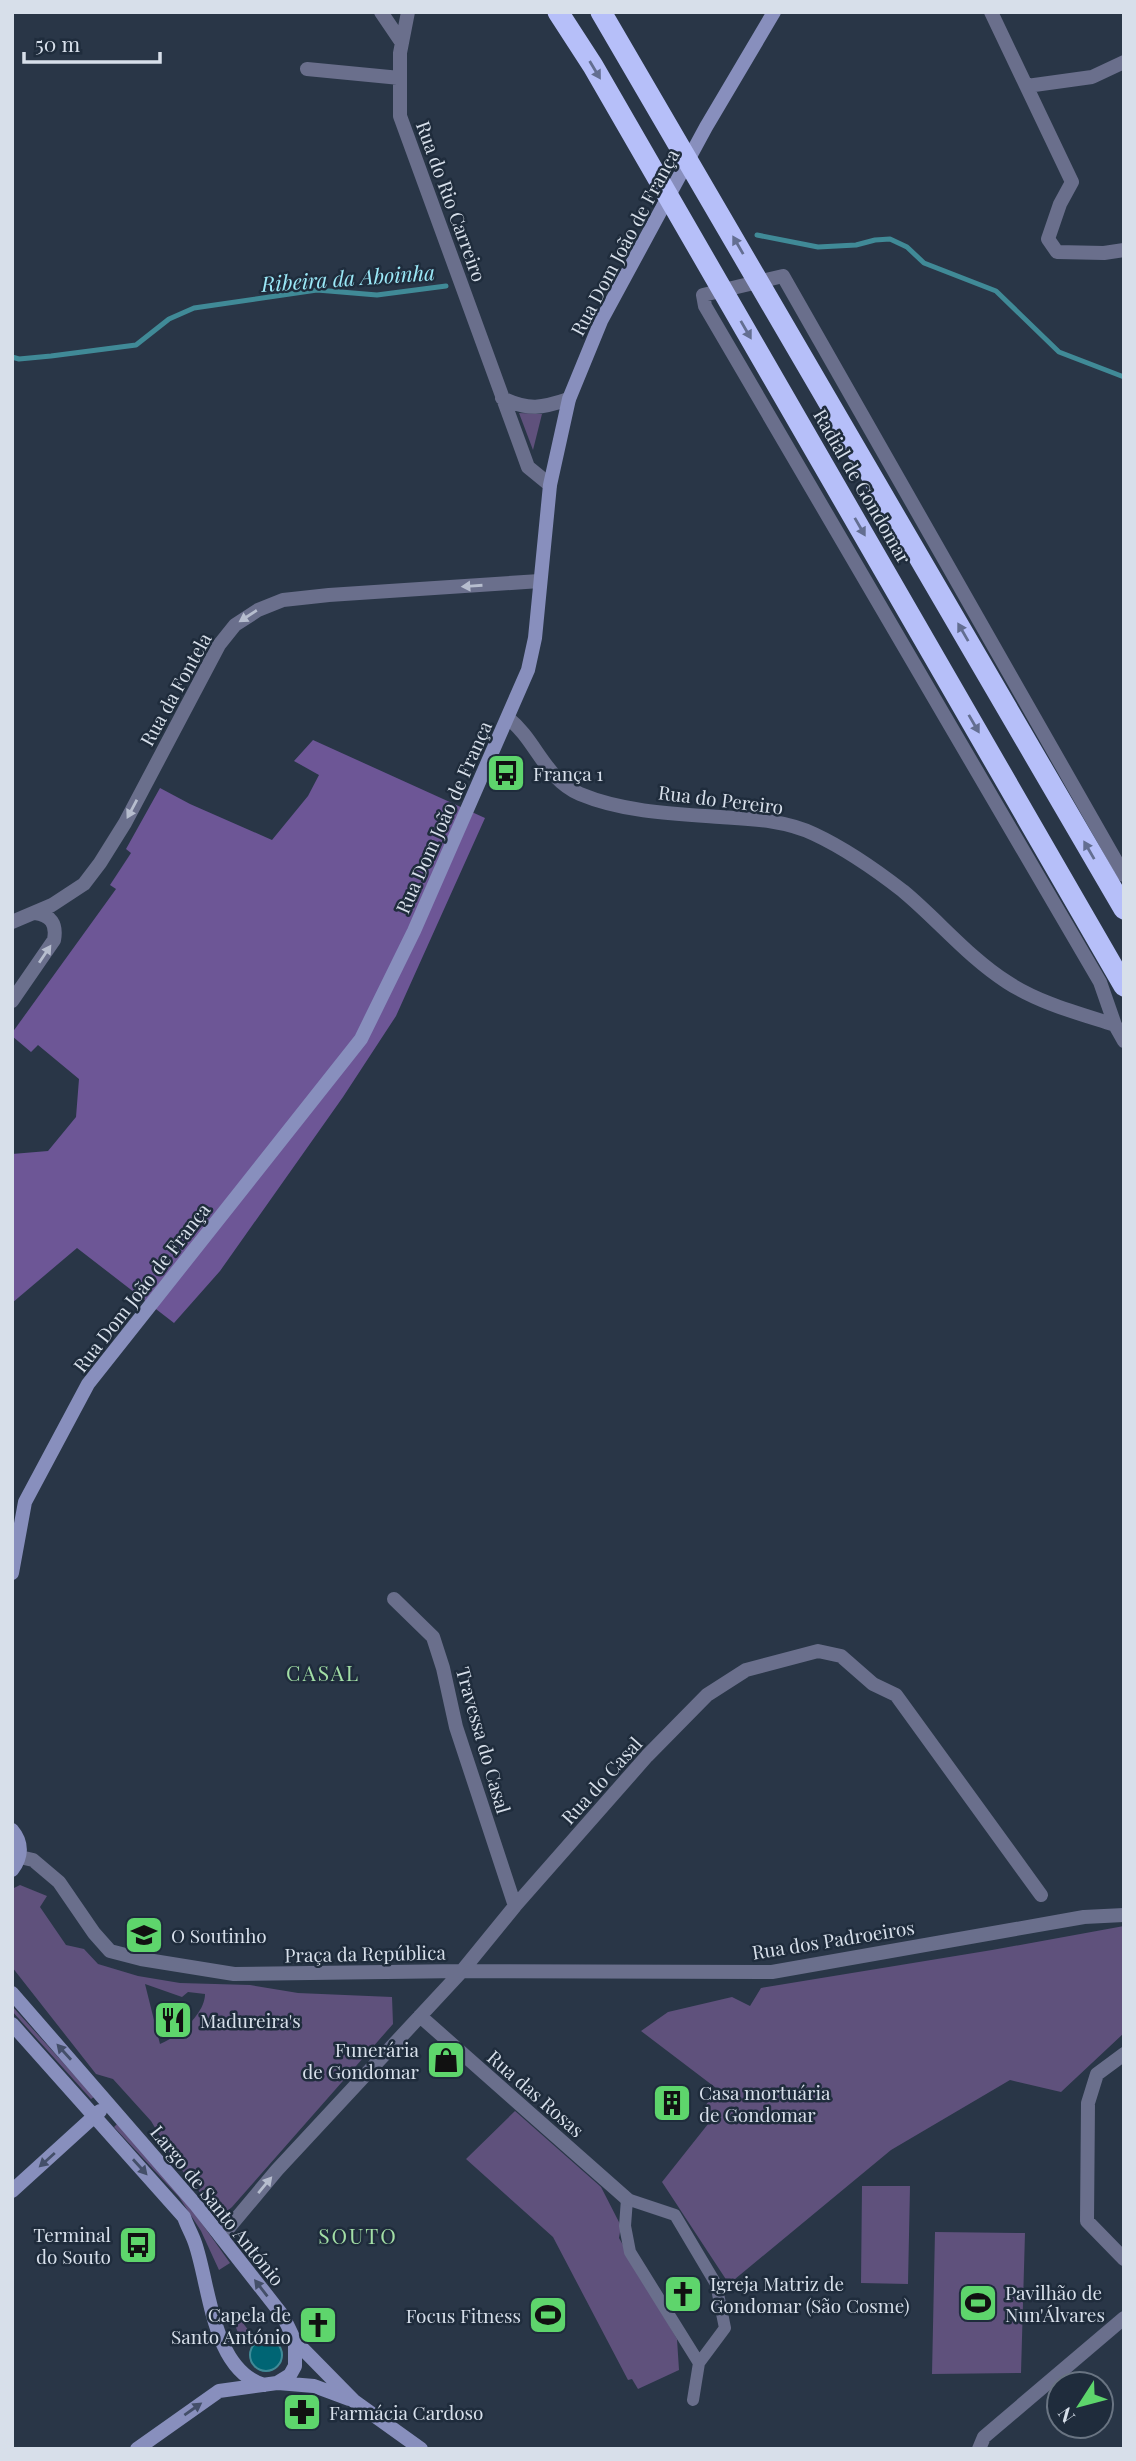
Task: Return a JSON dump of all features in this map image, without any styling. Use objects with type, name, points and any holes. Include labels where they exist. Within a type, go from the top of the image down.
[{"type":"highway","name":"Radial de Gondomar","points":[[558,12],[593,66],[1124,986]]},
{"type":"highway","name":"Radial de Gondomar","points":[[601,12],[1124,909]]},
{"type":"main road","name":"Rua Dom João de França","points":[[12,1573],[25,1502],[88,1384],[361,1039],[414,932],[508,718],[531,659],[536,638],[550,485],[569,399],[601,321],[706,127],[774,12]]},
{"type":"main road","points":[[12,1830],[19,1839],[20,1857],[12,1870]]},
{"type":"main road","name":"Largo de Santo António","points":[[12,1993],[109,2103],[221,2238],[283,2316],[295,2341],[354,2401]]},
{"type":"main road","name":"Largo de Santo António","points":[[12,2024],[184,2217],[195,2243],[220,2337],[235,2366],[255,2382],[271,2384]]},
{"type":"main road","points":[[12,2191],[109,2103]]},
{"type":"main road","points":[[271,2384],[290,2375],[295,2366],[295,2341]]},
{"type":"main road","points":[[137,2449],[219,2391],[271,2384],[314,2386],[354,2401],[421,2449]]},
{"type":"street","points":[[380,12],[402,43]]},
{"type":"street","name":"Rua do Rio Carreiro","points":[[408,12],[402,43],[400,116],[528,467],[550,485]]},
{"type":"street","points":[[991,12],[1072,182],[1060,204],[1048,239],[1057,252],[1104,253],[1124,250]]},
{"type":"street","points":[[1027,86],[1092,77],[1124,62]]},
{"type":"street","points":[[307,69],[400,78]]},
{"type":"street","points":[[1124,875],[783,276],[703,295],[705,306],[1100,982],[1119,1023],[1124,1041]]},
{"type":"street","points":[[502,398],[521,407],[544,407],[569,399]]},
{"type":"street","name":"Rua da Fontela","points":[[12,922],[52,905],[85,884],[125,823],[219,645],[234,625],[258,610],[283,600],[540,581]]},
{"type":"street","name":"Rua do Pereiro","points":[[508,718],[519,727],[555,778],[579,793],[631,808],[762,820],[812,833],[861,862],[902,891],[1006,982],[1052,1005],[1119,1023]]},
{"type":"street","points":[[12,1001],[54,940],[56,929],[51,919],[45,914],[35,913]]},
{"type":"street","name":"Travessa do Casal","points":[[394,1599],[433,1637],[456,1727],[515,1906]]},
{"type":"street","name":"Rua do Casal","points":[[221,2238],[277,2170],[462,1971],[515,1906],[647,1756],[707,1695],[747,1670],[818,1651],[841,1656],[873,1684],[896,1695],[1041,1895]]},
{"type":"street","name":"Praça da República","points":[[20,1857],[33,1860],[59,1882],[94,1933],[110,1951],[141,1959],[234,1974],[462,1971]]},
{"type":"street","name":"Rua dos Padroeiros","points":[[462,1971],[772,1972],[1084,1917],[1124,1915]]},
{"type":"street","name":"Rua das Rosas","points":[[420,2016],[627,2199]]},
{"type":"street","points":[[1124,2054],[1097,2074],[1088,2103],[1087,2221],[1124,2259]]},
{"type":"street","points":[[693,2400],[699,2363],[725,2328],[716,2284],[675,2215],[627,2199],[625,2226],[630,2252],[699,2363]]},
{"type":"street","points":[[979,2449],[984,2437],[1124,2318]]},
{"type":"shaded area","points":[[519,413],[542,414],[533,450]]},
{"type":"shaded area","points":[[313,740],[485,818],[396,1016],[343,1097],[220,1271],[174,1323],[77,1248],[12,1303],[12,1154],[48,1151],[76,1117],[79,1079],[38,1045],[31,1052],[12,1036],[12,1033],[116,889],[110,885],[131,853],[126,849],[160,788],[272,840],[308,796],[319,775],[294,761]]},
{"type":"shaded area","points":[[20,1885],[47,1896],[40,1907],[66,1945],[84,1949],[98,1964],[138,1976],[180,1983],[250,1985],[298,1993],[392,1997],[393,2024],[232,2207],[220,2217],[176,2163],[151,2121],[113,2079],[96,2074],[12,1967],[12,1889]],"holes":[[[145,1984],[182,1997],[188,1992],[205,1994],[196,2017],[175,2036],[160,2044]]]},
{"type":"shaded area","points":[[1124,1926],[1124,2033],[1061,2092],[1010,2080],[891,2150],[729,2284],[662,2182],[712,2119],[702,2112],[716,2088],[641,2031],[668,2012],[732,1997],[750,2006],[761,1988]]},
{"type":"shaded area","points":[[12,2006],[94,2097],[91,2099],[12,2011]]},
{"type":"shaded area","points":[[515,2111],[601,2187],[621,2226],[619,2238],[677,2339],[679,2370],[638,2389],[632,2379],[628,2380],[553,2237],[466,2159]]},
{"type":"shaded area","points":[[117,2124],[188,2204],[230,2263],[219,2270],[201,2231],[179,2197],[114,2127]]},
{"type":"shaded area","points":[[862,2186],[910,2186],[908,2284],[861,2283]]},
{"type":"shaded area","name":"Pavilhão de Nun'Álvares","points":[[935,2232],[1025,2233],[1021,2373],[932,2374]]},
{"type":"shaded area","points":[[241,2312],[245,2321],[242,2322],[253,2336],[244,2347],[232,2318]]},
{"type":"water","points":[[266,2339],[278,2343],[282,2355],[278,2367],[266,2371],[254,2367],[250,2355],[254,2343]]},
{"type":"waterway","name":"Ribeira da Aboinha","points":[[757,235],[818,247],[856,245],[890,239],[907,247],[924,263],[996,291],[1059,352],[1124,377]]},
{"type":"waterway","name":"Ribeira da Aboinha","points":[[12,357],[19,359],[51,356],[136,345],[169,319],[194,308],[317,290],[377,295],[446,286]]},
{"type":"place","name":"França 1","points":[[506,773]]},
{"type":"place","name":"O Soutinho","points":[[144,1935]]},
{"type":"place","name":"Madureira's","points":[[173,2020]]},
{"type":"place","name":"Funerária de Gondomar","points":[[446,2060]]},
{"type":"place","name":"Casa mortuária de Gondomar","points":[[672,2103]]},
{"type":"place","name":"Terminal do Souto","points":[[138,2245]]},
{"type":"place","name":"Igreja Matriz de Gondomar (São Cosme)","points":[[683,2294]]},
{"type":"place","name":"Pavilhão de Nun'Álvares","points":[[978,2303]]},
{"type":"place","name":"Focus Fitness","points":[[548,2315]]},
{"type":"place","name":"Capela de Santo António","points":[[318,2325]]},
{"type":"place","name":"Farmácia Cardoso","points":[[302,2412]]},
{"type":"district","name":"CASAL","points":[[323,1672]]},
{"type":"district","name":"SOUTO","points":[[358,2235]]}]
